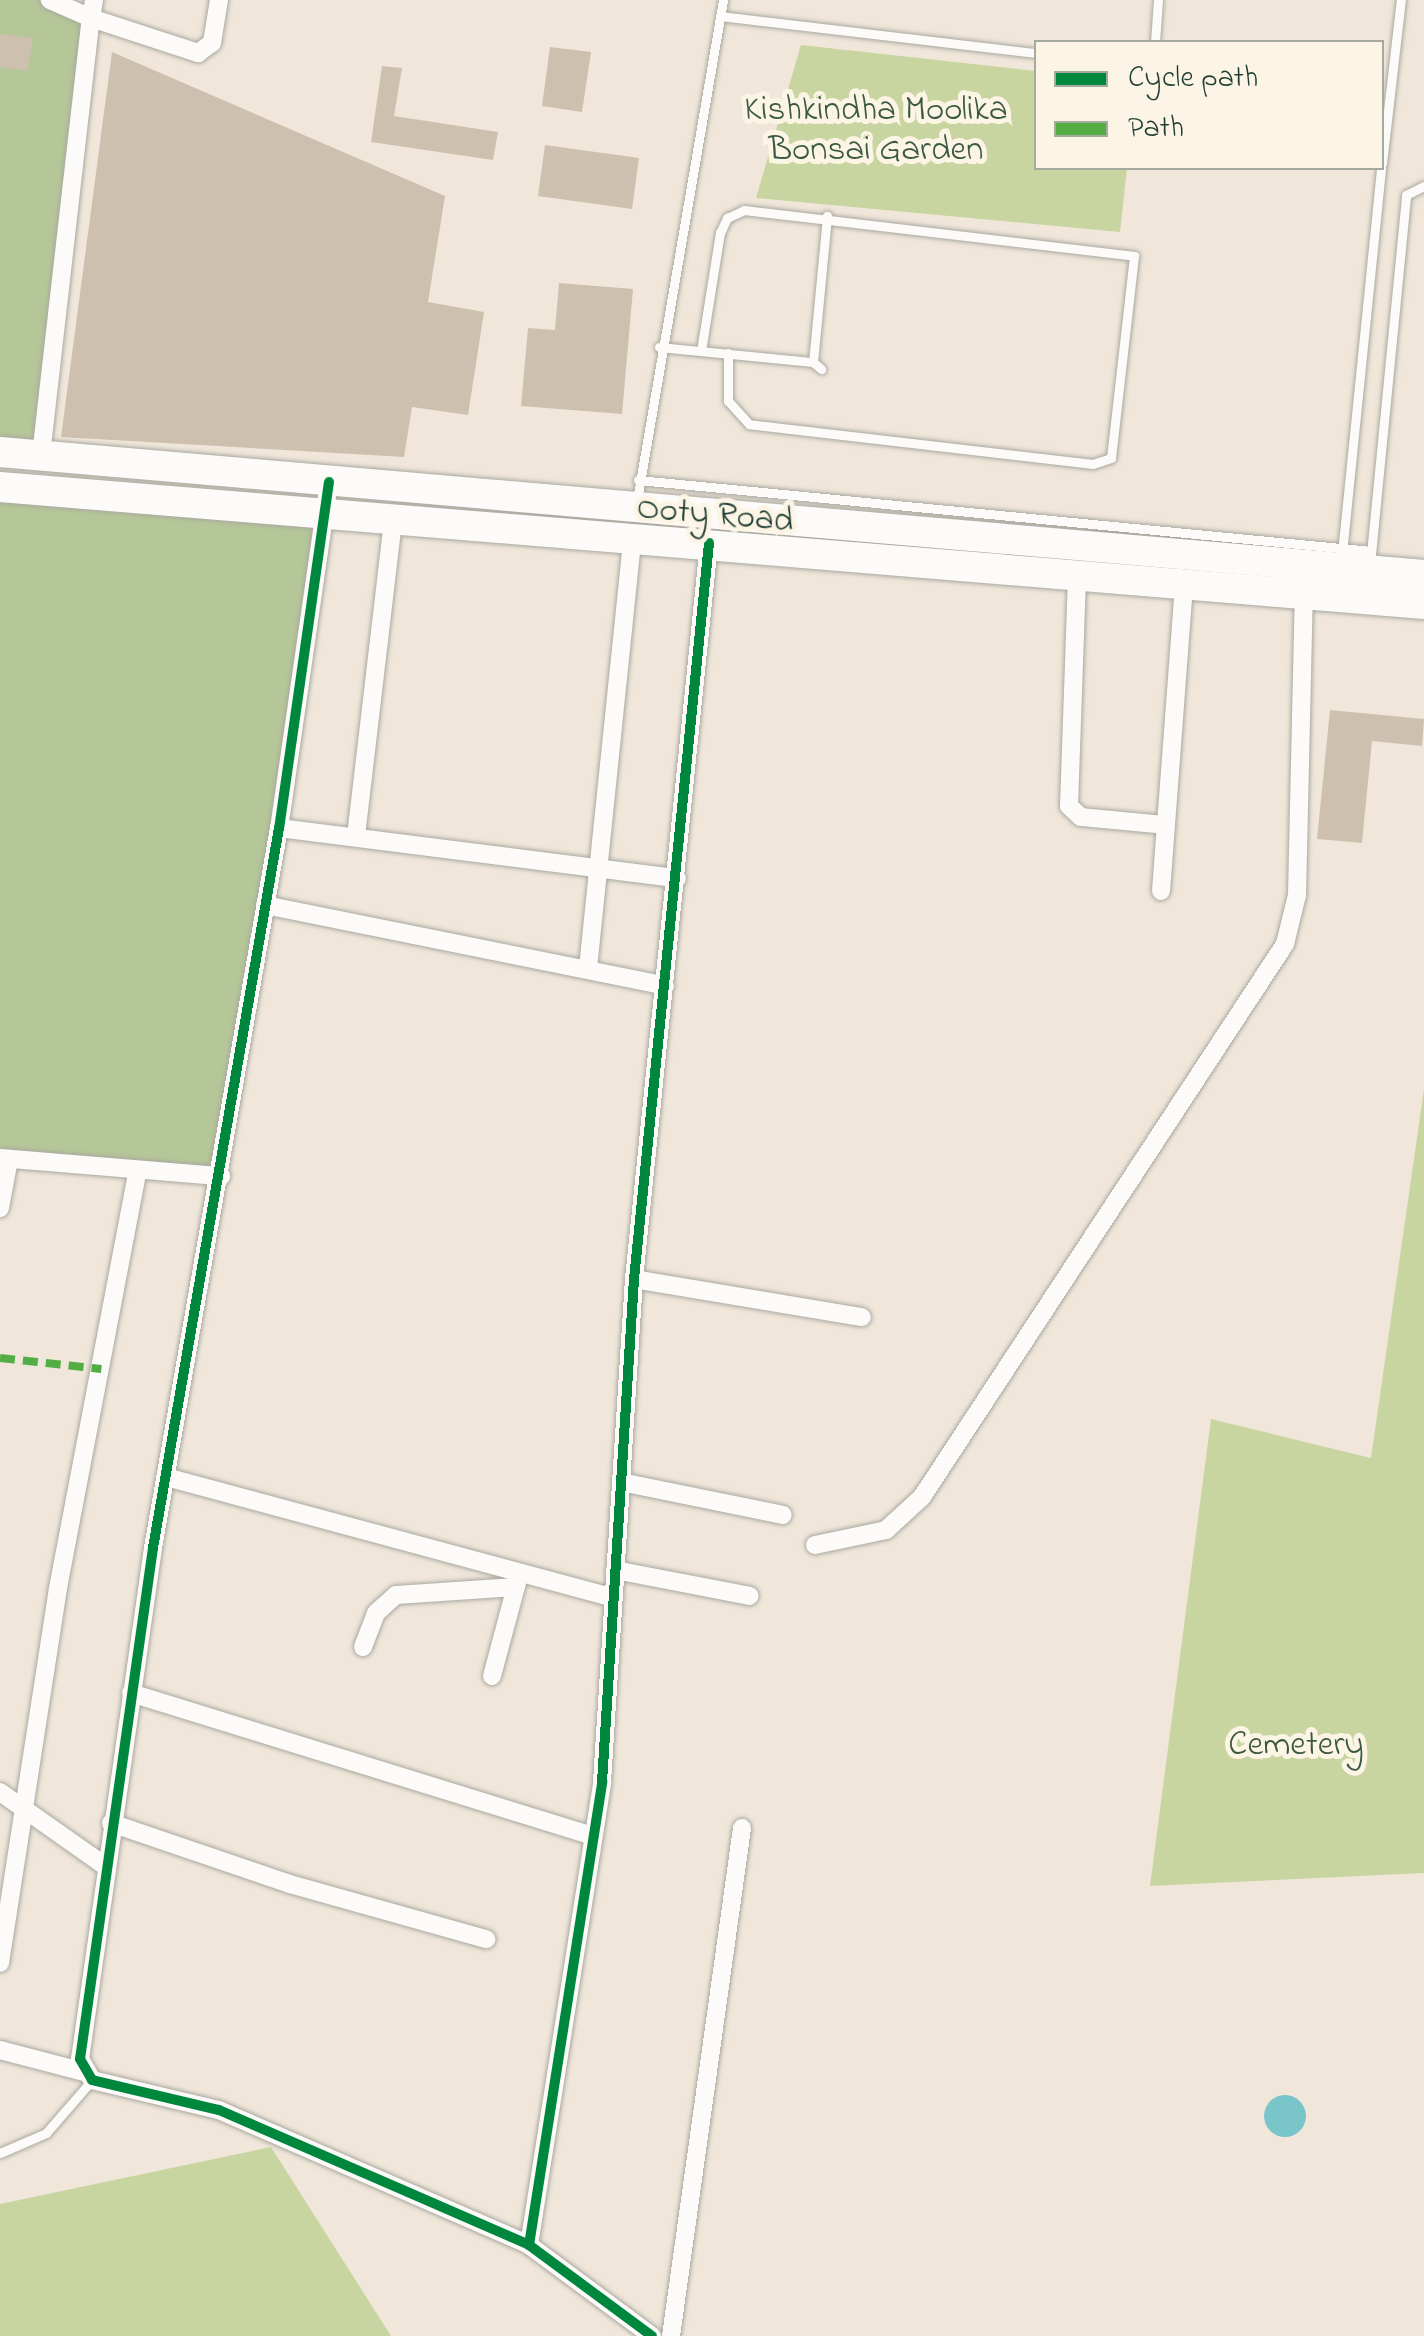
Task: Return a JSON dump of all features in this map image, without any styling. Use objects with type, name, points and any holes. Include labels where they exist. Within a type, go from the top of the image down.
[{"type":"main road","name":"Ooty Road","points":[[0,452],[329,482],[637,493],[1356,560],[1424,575]]},
{"type":"main road","name":"Ooty Road","points":[[0,487],[634,536],[1304,597],[1424,604]]},
{"type":"street","points":[[50,0],[93,9],[198,53],[212,44],[219,0]]},
{"type":"street","points":[[41,456],[93,9]]},
{"type":"street","points":[[88,2076],[79,2046],[104,1866],[166,1476],[279,828],[329,482]]},
{"type":"street","points":[[356,836],[393,519]]},
{"type":"street","points":[[588,968],[634,536]]},
{"type":"street","points":[[529,2245],[592,1836],[614,1598],[634,1279],[709,544]]},
{"type":"street","points":[[1078,577],[1069,806],[1081,816],[1166,825]]},
{"type":"street","points":[[1162,891],[1184,586]]},
{"type":"street","points":[[816,1546],[886,1530],[922,1497],[1285,944],[1297,895],[1304,597]]},
{"type":"street","points":[[279,828],[677,878]]},
{"type":"street","points":[[266,905],[665,986]]},
{"type":"street","points":[[0,1208],[4,1158],[221,1176]]},
{"type":"street","points":[[0,1963],[58,1588],[138,1172]]},
{"type":"street","points":[[634,1279],[862,1317]]},
{"type":"street","points":[[166,1476],[518,1578],[614,1598]]},
{"type":"street","points":[[621,1482],[783,1514]]},
{"type":"street","points":[[615,1570],[750,1596]]},
{"type":"street","points":[[363,1647],[376,1613],[396,1595],[518,1578]]},
{"type":"street","points":[[492,1676],[518,1578]]},
{"type":"street","points":[[131,1693],[592,1836]]},
{"type":"street","points":[[0,1792],[104,1866]]},
{"type":"street","points":[[111,1823],[290,1884],[486,1939]]},
{"type":"street","points":[[671,2336],[742,1828]]},
{"type":"street","points":[[0,2050],[218,2110],[529,2245],[652,2336]]},
{"type":"lane","points":[[637,493],[659,347],[723,0]]},
{"type":"lane","points":[[1155,40],[1158,0]]},
{"type":"lane","points":[[1384,140],[1401,0]]},
{"type":"lane","points":[[720,16],[1034,53]]},
{"type":"lane","points":[[1356,560],[1381,170]]},
{"type":"lane","points":[[1356,560],[1406,195],[1424,186]]},
{"type":"lane","points":[[701,351],[726,218],[744,210],[828,216],[1134,256],[1111,458],[1073,466],[749,424],[728,401],[728,354]]},
{"type":"lane","points":[[659,347],[817,366],[828,216]]},
{"type":"lane","points":[[0,2153],[46,2132],[88,2076]]},
{"type":"green space","points":[[0,0],[58,0],[86,16],[41,455],[0,452]]},
{"type":"green space","name":"Kishkindha Moolika Bonsai Garden","points":[[801,45],[1034,71],[1034,170],[1127,170],[1120,232],[756,198]]},
{"type":"green space","points":[[0,483],[321,513],[221,1176],[0,1155]]},
{"type":"green space","name":"Cemetery","points":[[1424,1089],[1424,1873],[1150,1886],[1211,1419],[1371,1458]]},
{"type":"green space","points":[[271,2147],[391,2336],[0,2336],[0,2204]]},
{"type":"water","points":[[1285,2095],[1300,2101],[1306,2116],[1300,2131],[1285,2137],[1270,2131],[1264,2116],[1270,2101]]},
{"type":"building","points":[[0,34],[33,38],[27,71],[0,67]]},
{"type":"building","points":[[550,47],[591,52],[582,112],[542,106]]},
{"type":"building","points":[[112,52],[445,196],[428,302],[484,312],[468,415],[412,407],[404,457],[61,437]]},
{"type":"building","points":[[382,66],[402,68],[394,116],[498,132],[493,160],[371,142]]},
{"type":"building","points":[[545,145],[639,158],[632,209],[538,196]]},
{"type":"building","points":[[559,283],[633,289],[622,414],[521,406],[528,328],[555,330]]},
{"type":"building","points":[[1330,710],[1424,719],[1422,746],[1372,741],[1362,843],[1317,839]]},
{"type":"marked path","points":[[0,1358],[101,1369]]},
{"type":"cycle path","points":[[329,482],[279,828],[153,1548],[80,2059],[92,2080],[219,2110],[529,2245],[652,2336]]},
{"type":"cycle path","points":[[529,2245],[602,1782],[634,1279],[709,543]]}]
